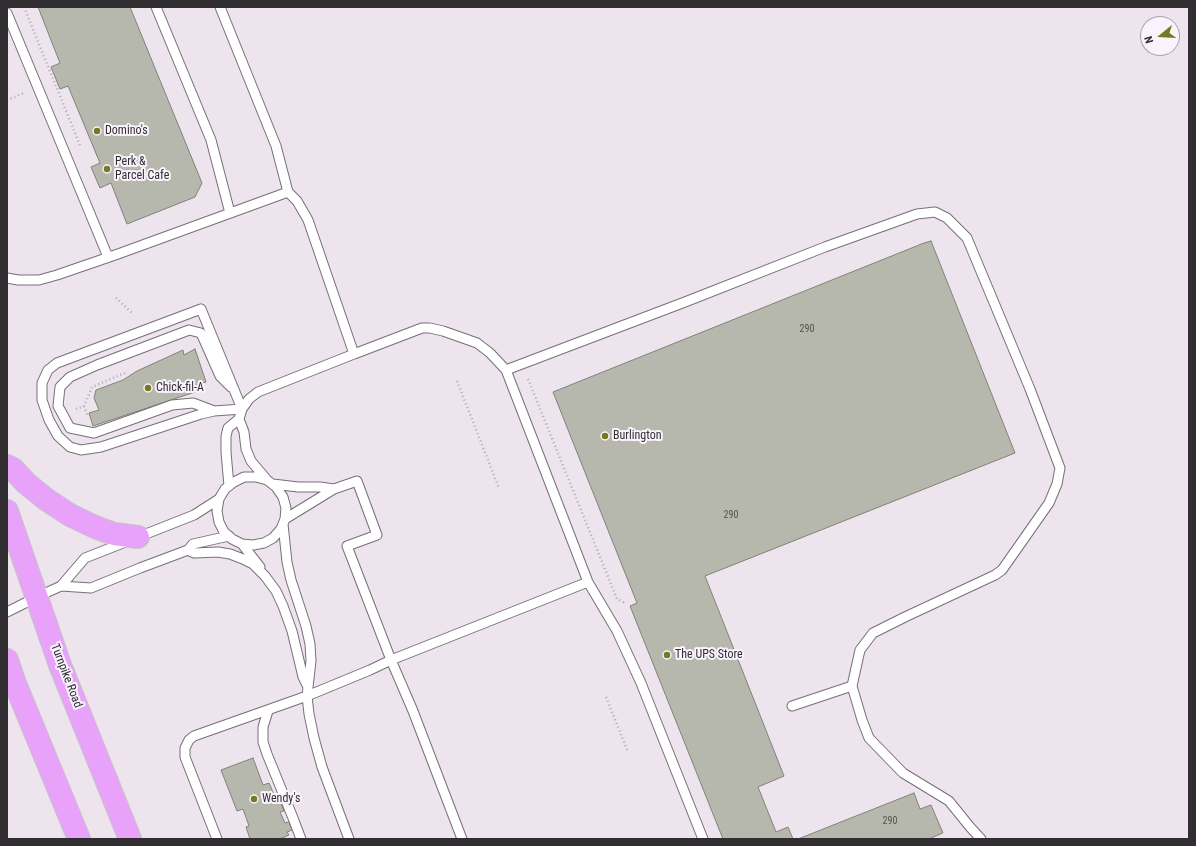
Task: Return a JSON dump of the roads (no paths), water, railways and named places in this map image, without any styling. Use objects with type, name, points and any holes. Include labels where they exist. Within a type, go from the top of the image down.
[{"type":"highway","points":[[7,466],[13,469],[26,483],[47,500],[70,515],[94,527],[114,534],[138,537]]},
{"type":"highway","name":"Turnpike Road","points":[[7,511],[60,665],[130,839]]},
{"type":"highway","points":[[7,660],[14,681],[79,839]]},
{"type":"lane","points":[[156,7],[211,140],[230,213]]},
{"type":"lane","points":[[220,7],[276,146],[288,192],[297,201],[308,220],[354,354]]},
{"type":"lane","points":[[7,13],[108,258]]},
{"type":"lane","points":[[7,278],[18,280],[39,280],[108,258],[288,192]]},
{"type":"lane","points":[[506,370],[825,247],[917,214],[935,212],[947,218],[967,238],[1030,389],[1060,468],[1057,484],[1049,503],[1002,570],[995,575],[873,633],[860,650],[852,686],[869,738],[903,773],[949,801],[981,839]]},
{"type":"lane","points":[[201,310],[242,409],[214,411],[201,414],[101,447],[81,450],[70,447],[58,436],[49,420],[42,400],[42,383],[48,370],[57,363],[201,310]]},
{"type":"lane","points":[[229,486],[226,452],[226,436],[228,428],[239,419],[242,409],[249,399],[258,392],[422,328],[443,331],[477,343],[490,353],[506,370],[588,582],[617,631],[641,683],[703,839]]},
{"type":"lane","points":[[214,411],[192,403],[172,405],[94,433],[70,428],[58,406],[60,387],[70,377],[97,365],[189,330],[201,333],[220,376],[234,389]]},
{"type":"lane","points":[[239,419],[244,432],[246,449],[252,461],[283,497],[286,508],[284,522],[287,562],[310,644],[308,692],[309,714],[322,766],[349,839]]},
{"type":"lane","points":[[334,489],[320,487],[298,487],[270,482],[256,477],[244,478],[234,482],[225,489],[219,499],[217,511],[219,522],[224,532],[232,539],[242,544],[253,545],[264,543],[273,538],[281,529],[284,522],[334,489],[357,481],[377,535],[347,546],[462,839]]},
{"type":"lane","points":[[7,612],[61,586],[85,558],[194,515],[219,499]]},
{"type":"lane","points":[[61,586],[91,588],[188,550],[193,544],[229,536]]},
{"type":"lane","points":[[242,544],[256,561],[276,591],[283,606],[292,631],[308,692]]},
{"type":"lane","points":[[188,550],[194,553],[206,552],[230,554],[253,564],[265,576]]},
{"type":"lane","points":[[217,839],[185,757],[185,748],[189,740],[194,736],[268,710],[308,692],[370,670],[391,660],[588,582]]},
{"type":"lane","points":[[792,706],[852,686]]},
{"type":"lane","points":[[268,710],[263,727],[263,742],[301,839]]},
{"type":"place","name":"Domino's","points":[[97,131]]},
{"type":"place","name":"Perk & Parcel Cafe","points":[[107,169]]},
{"type":"place","name":"Chick-fil-A","points":[[148,388]]},
{"type":"place","name":"Burlington","points":[[605,436]]},
{"type":"place","name":"The UPS Store","points":[[667,655]]},
{"type":"place","name":"Wendy's","points":[[254,799]]}]
